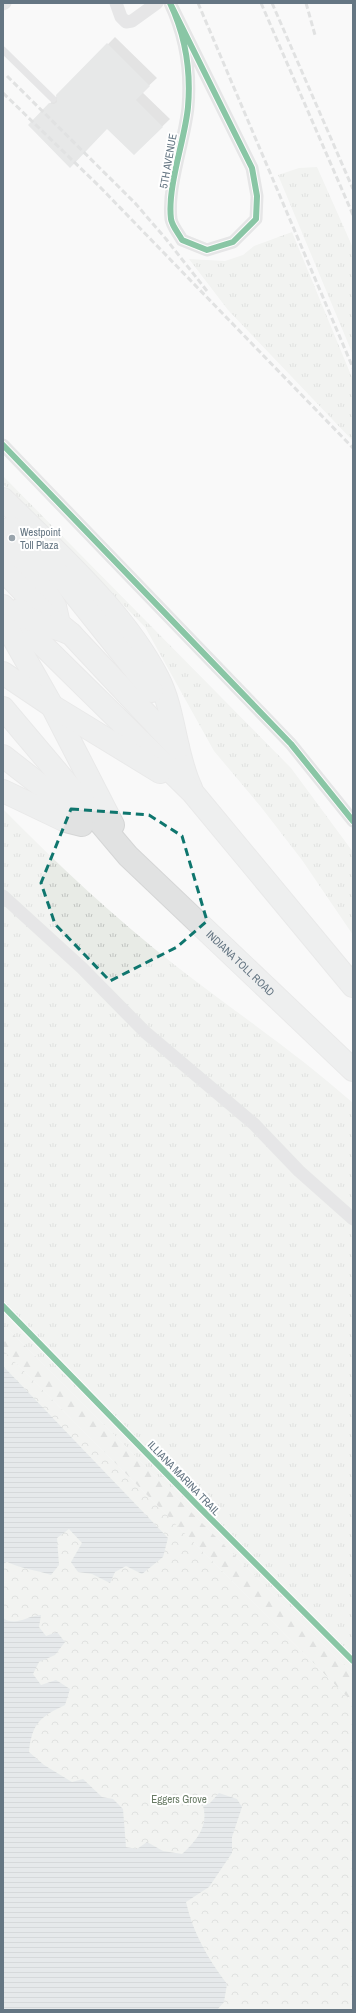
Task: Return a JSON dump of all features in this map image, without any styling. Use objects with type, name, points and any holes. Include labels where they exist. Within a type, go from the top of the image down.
[{"type":"highway","points":[[3,499],[46,540],[130,633],[158,678],[172,720],[186,777],[193,793]]},
{"type":"highway","points":[[3,520],[61,577],[163,706],[172,720]]},
{"type":"highway","points":[[3,548],[47,593],[55,606],[59,624],[65,631]]},
{"type":"highway","points":[[3,570],[65,631],[180,751]]},
{"type":"highway","points":[[3,592],[23,615],[35,622],[65,631]]},
{"type":"highway","points":[[3,606],[193,793],[353,986]]},
{"type":"highway","points":[[3,625],[10,632],[52,706],[123,851]]},
{"type":"highway","points":[[3,646],[52,706]]},
{"type":"highway","points":[[3,661],[52,706]]},
{"type":"highway","points":[[3,673],[52,706],[193,793]]},
{"type":"highway","points":[[3,708],[16,730]]},
{"type":"highway","points":[[3,713],[16,730],[93,815],[123,851]]},
{"type":"highway","points":[[3,756],[55,804],[123,851]]},
{"type":"highway","points":[[3,790],[66,821],[89,827],[123,851]]},
{"type":"highway","name":"INDIANA TOLL ROAD","points":[[123,851],[353,1070]]},
{"type":"street","points":[[116,3],[121,17],[126,22],[132,21],[156,3]]},
{"type":"street","name":"5TH AVENUE","points":[[170,3],[252,168],[257,196],[256,219],[233,242],[207,250],[182,240],[171,220],[172,198],[188,108],[189,78],[179,23],[170,3]]},
{"type":"street","points":[[3,445],[286,738],[353,821]]},
{"type":"street","points":[[3,896],[82,968],[145,1032],[254,1124],[299,1171],[353,1219]]},
{"type":"lane","points":[[3,50],[53,99]]},
{"type":"lane","points":[[3,790],[93,815]]},
{"type":"highlighted area","points":[[71,809],[149,815],[182,836],[207,921],[177,947],[110,981],[55,924],[41,883]]},
{"type":"green space","points":[[317,167],[353,248],[353,355],[278,175],[299,168]]},
{"type":"green space","points":[[292,232],[353,380],[353,441],[228,310],[189,259],[225,261],[243,255],[254,246]]},
{"type":"green space","points":[[3,476],[291,768],[353,852],[353,935],[302,860],[261,807],[214,751],[145,627],[3,484]]},
{"type":"green space","points":[[3,809],[65,870],[131,929],[198,983],[310,1067],[353,1103],[353,1674],[3,1324]]},
{"type":"green space","points":[[3,1324],[353,1674],[353,1703],[3,1350]]},
{"type":"green space","name":"Eggers Grove","points":[[3,1350],[353,1703],[353,2010],[3,2010]]},
{"type":"shaded area","points":[[3,1366],[168,1538],[163,1557],[142,1574],[126,1566],[115,1572],[110,1583],[92,1574],[78,1572],[71,1562],[82,1543],[69,1529],[57,1538],[59,1565],[51,1575],[7,1562],[3,1564]]},
{"type":"shaded area","points":[[41,1615],[39,1627],[46,1636],[57,1632],[65,1642],[55,1655],[39,1662],[33,1674],[41,1685],[56,1680],[70,1689],[65,1705],[43,1717],[35,1728],[30,1742],[29,1752],[44,1765],[72,1782],[83,1779],[102,1797],[113,1799],[123,1809],[126,1847],[137,1849],[147,1842],[163,1851],[182,1854],[192,1844],[203,1827],[203,1806],[210,1803],[219,1793],[237,1799],[242,1807],[232,1837],[232,1853],[209,1887],[186,1902],[202,1945],[227,1984],[224,2002],[217,2010],[3,2010],[3,1618],[17,1621]]},
{"type":"building","points":[[107,43],[150,86],[136,100],[163,127],[134,155],[107,129],[70,168],[28,125],[49,103],[54,104],[57,102],[56,95]]},
{"type":"railway","points":[[198,3],[353,368]]},
{"type":"railway","points":[[261,3],[353,215]]},
{"type":"railway","points":[[272,3],[353,189]]},
{"type":"railway","points":[[306,3],[315,35]]},
{"type":"railway","points":[[7,76],[135,203],[207,291]]},
{"type":"railway","points":[[3,93],[100,187],[353,448]]},
{"type":"cycle path","points":[[170,3],[252,168],[257,196],[256,219],[233,242],[207,250],[182,240],[171,219],[170,206],[188,107],[189,80],[186,54],[180,28],[170,3]]},
{"type":"cycle path","points":[[3,445],[291,744],[353,821]]},
{"type":"cycle path","name":"ILLIANA MARINA TRAIL","points":[[3,1306],[198,1506],[353,1661]]},
{"type":"place","name":"Westpoint Toll Plaza","points":[[12,538]]}]
